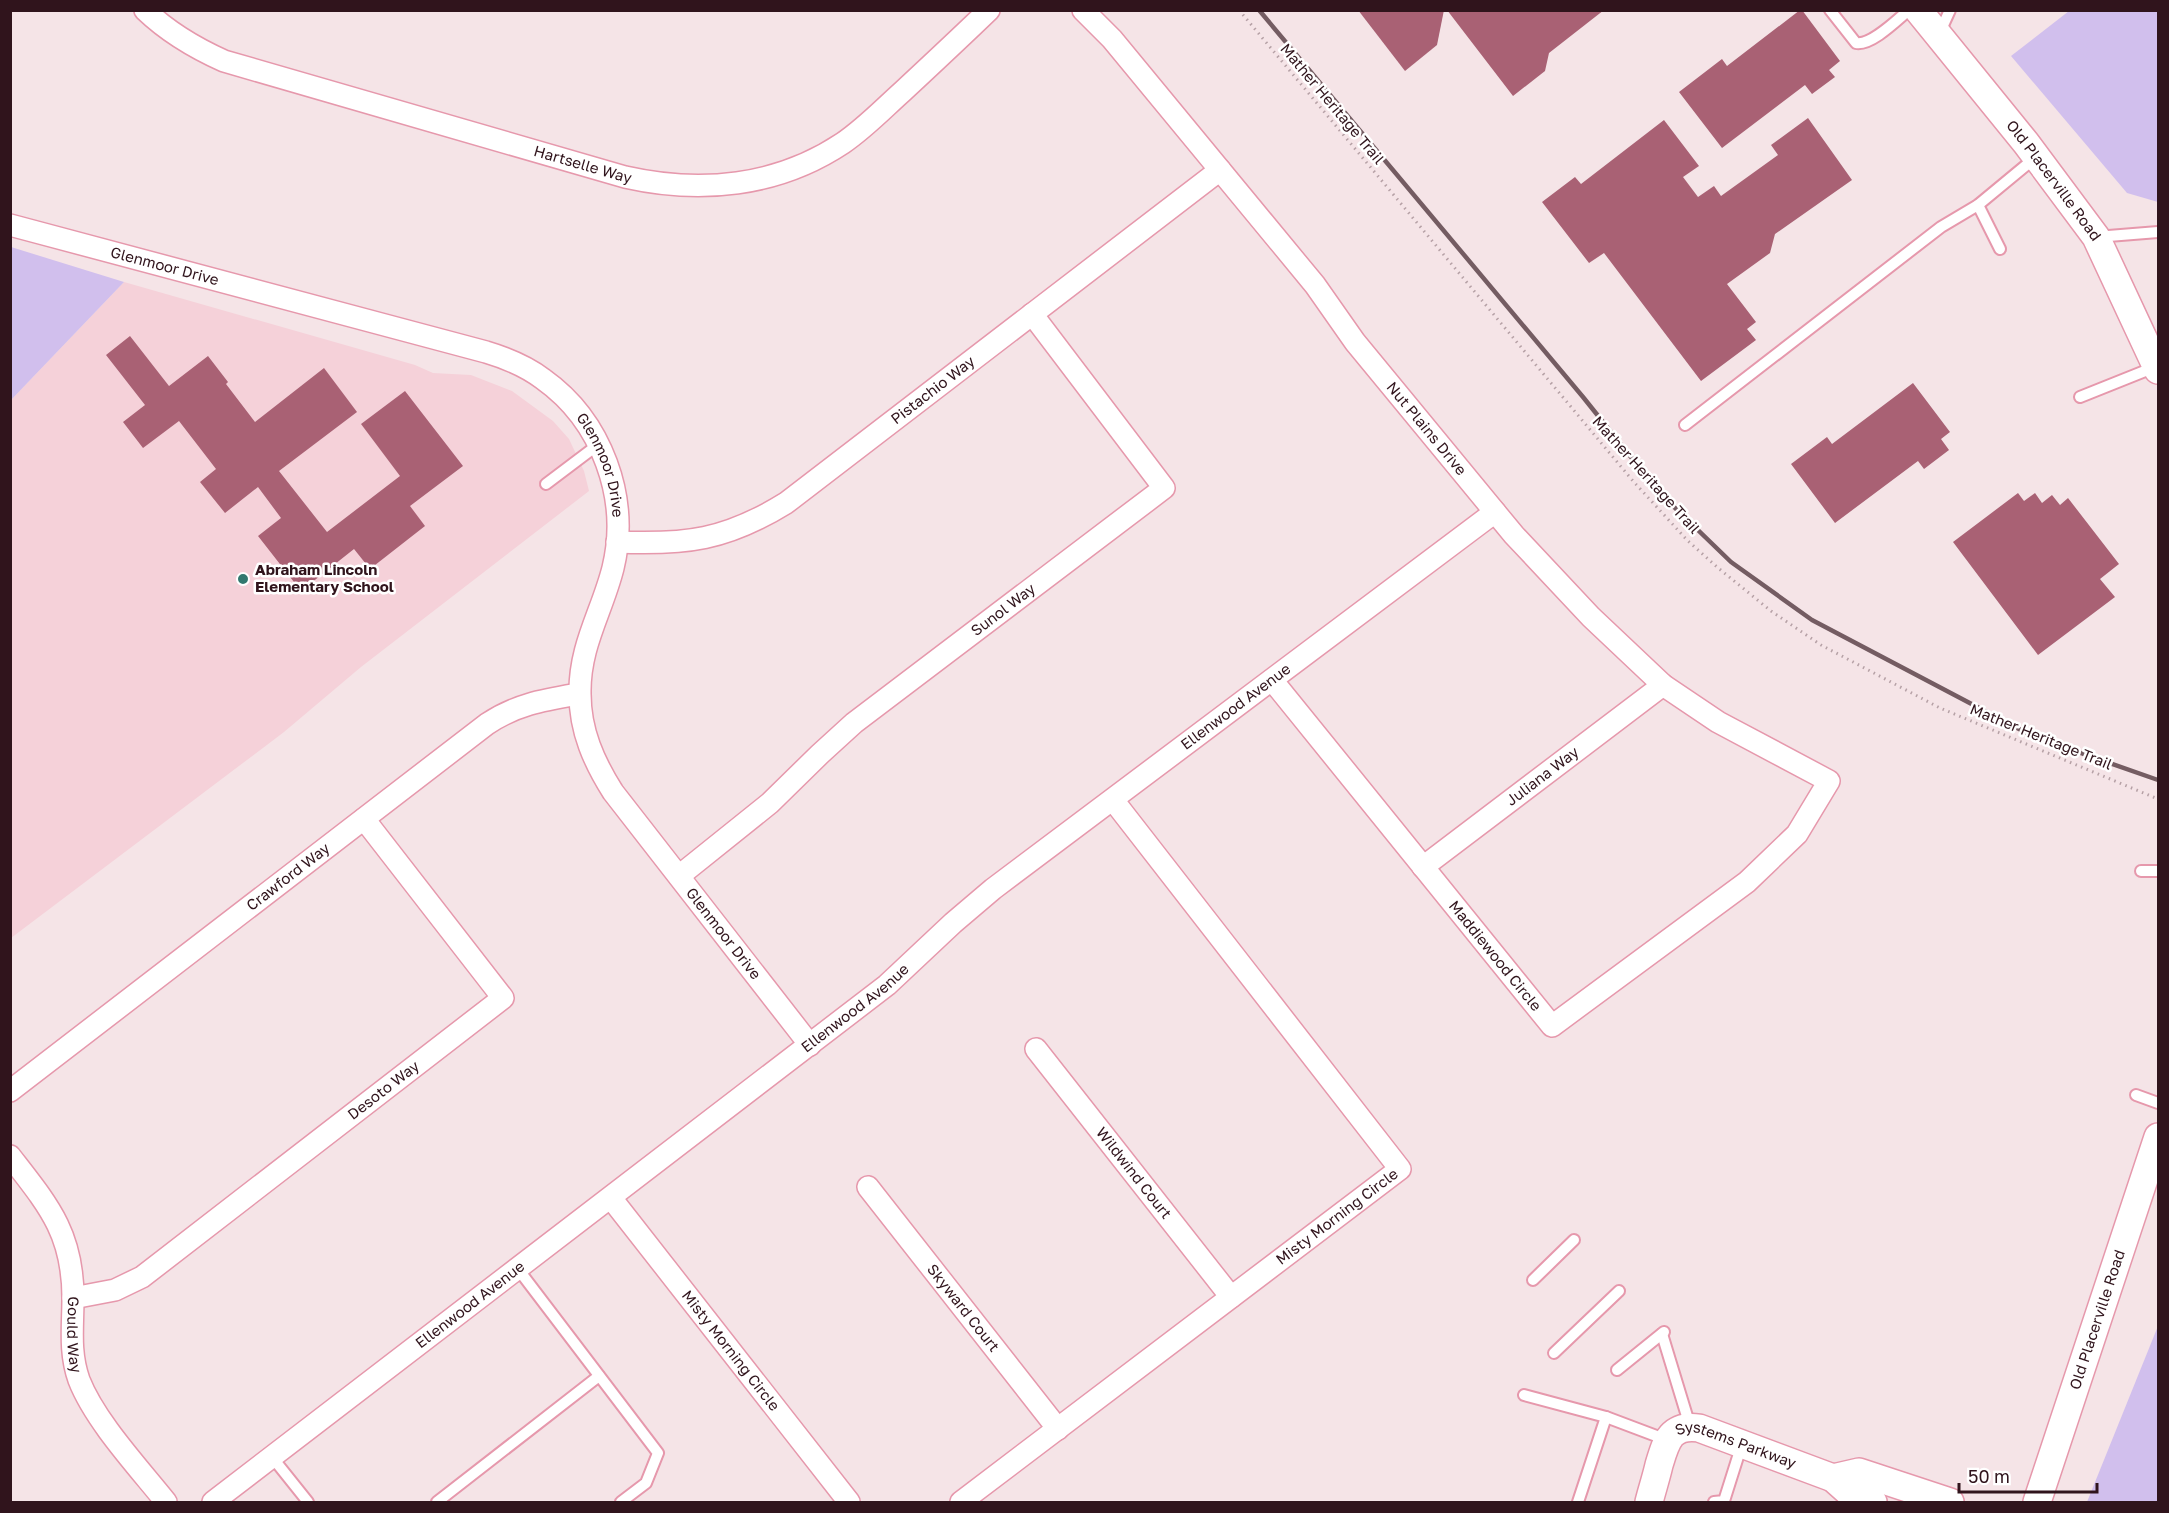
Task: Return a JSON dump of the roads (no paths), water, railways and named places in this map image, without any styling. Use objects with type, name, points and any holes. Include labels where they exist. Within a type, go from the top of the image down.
[{"type":"street","name":"Hartselle Way","points":[[145,10],[171,33],[188,44],[224,61],[625,177],[693,187],[727,185],[761,179],[825,154],[862,129],[989,10]]},
{"type":"street","name":"Nut Plains Drive","points":[[1083,10],[1112,39],[1315,285],[1355,342],[1495,512],[1591,617],[1663,685],[1718,722],[1829,781]]},
{"type":"street","name":"Old Placerville Road","points":[[1918,10],[2036,157],[2096,237],[2158,368]]},
{"type":"street","name":"Pistachio Way","points":[[617,542],[654,543],[699,540],[721,535],[761,518],[786,503],[1220,170]]},
{"type":"street","name":"Glenmoor Drive","points":[[10,225],[505,358],[534,373],[560,392],[575,408],[599,444],[614,484],[617,506],[617,542],[609,585],[586,642],[581,662],[579,694],[592,756],[613,792],[810,1046]]},
{"type":"street","name":"Sunol Way","points":[[679,876],[770,803],[854,723],[1164,488],[1032,314]]},
{"type":"street","name":"Ellenwood Avenue","points":[[213,1503],[810,1046],[887,985],[993,889],[1495,512]]},
{"type":"street","name":"Maddiewood Circle","points":[[1272,680],[1552,1026],[1747,882],[1797,834],[1829,781]]},
{"type":"street","name":"Juliana Way","points":[[1424,867],[1663,685]]},
{"type":"street","name":"Crawford Way","points":[[10,1090],[503,714],[540,701],[579,694]]},
{"type":"street","name":"Misty Morning Circle","points":[[961,1503],[1400,1169],[1113,800]]},
{"type":"street","name":"Desoto Way","points":[[73,1298],[115,1290],[142,1277],[503,998],[364,819]]},
{"type":"street","name":"Wildwind Court","points":[[1036,1048],[1231,1297]]},
{"type":"street","name":"Old Placerville Road","points":[[2037,1503],[2158,1137]]},
{"type":"street","name":"Gould Way","points":[[10,1156],[51,1209],[60,1227],[71,1265],[73,1298],[71,1339],[78,1378],[86,1396],[96,1413],[166,1503]]},
{"type":"street","name":"Skyward Court","points":[[868,1187],[1058,1429]]},
{"type":"street","name":"Misty Morning Circle","points":[[611,1198],[849,1503]]},
{"type":"street","name":"Systems Parkway","points":[[1648,1503],[1666,1440],[1676,1431],[1690,1426],[1833,1478],[1852,1495],[1873,1503]]},
{"type":"street","name":"Systems Parkway","points":[[1833,1478],[1858,1472],[1950,1503]]},
{"type":"lane","points":[[1830,10],[1856,43],[1862,44],[1870,41],[1909,10]]},
{"type":"lane","points":[[1937,36],[1950,10]]},
{"type":"lane","points":[[1685,425],[1941,227],[1978,205],[2036,157]]},
{"type":"lane","points":[[1978,205],[2000,249]]},
{"type":"lane","points":[[2096,237],[2158,232]]},
{"type":"lane","points":[[2080,397],[2158,368]]},
{"type":"lane","points":[[546,484],[599,444]]},
{"type":"lane","points":[[2141,871],[2158,871]]},
{"type":"lane","points":[[2136,1095],[2158,1103]]},
{"type":"lane","points":[[1533,1280],[1574,1240]]},
{"type":"lane","points":[[518,1269],[658,1453],[646,1483],[621,1503]]},
{"type":"lane","points":[[1554,1353],[1619,1291]]},
{"type":"lane","points":[[1617,1370],[1663,1333],[1690,1426]]},
{"type":"lane","points":[[438,1503],[599,1376]]},
{"type":"lane","points":[[1524,1395],[1606,1417],[1666,1440]]},
{"type":"lane","points":[[1578,1503],[1606,1417]]},
{"type":"lane","points":[[1722,1502],[1742,1444]]},
{"type":"lane","points":[[272,1457],[308,1503]]},
{"type":"railway","points":[[1259,10],[1643,472],[1671,504],[1731,562],[1812,620],[2021,730],[2158,780]]},
{"type":"place","name":"Abraham Lincoln Elementary School","points":[[243,579]]}]
